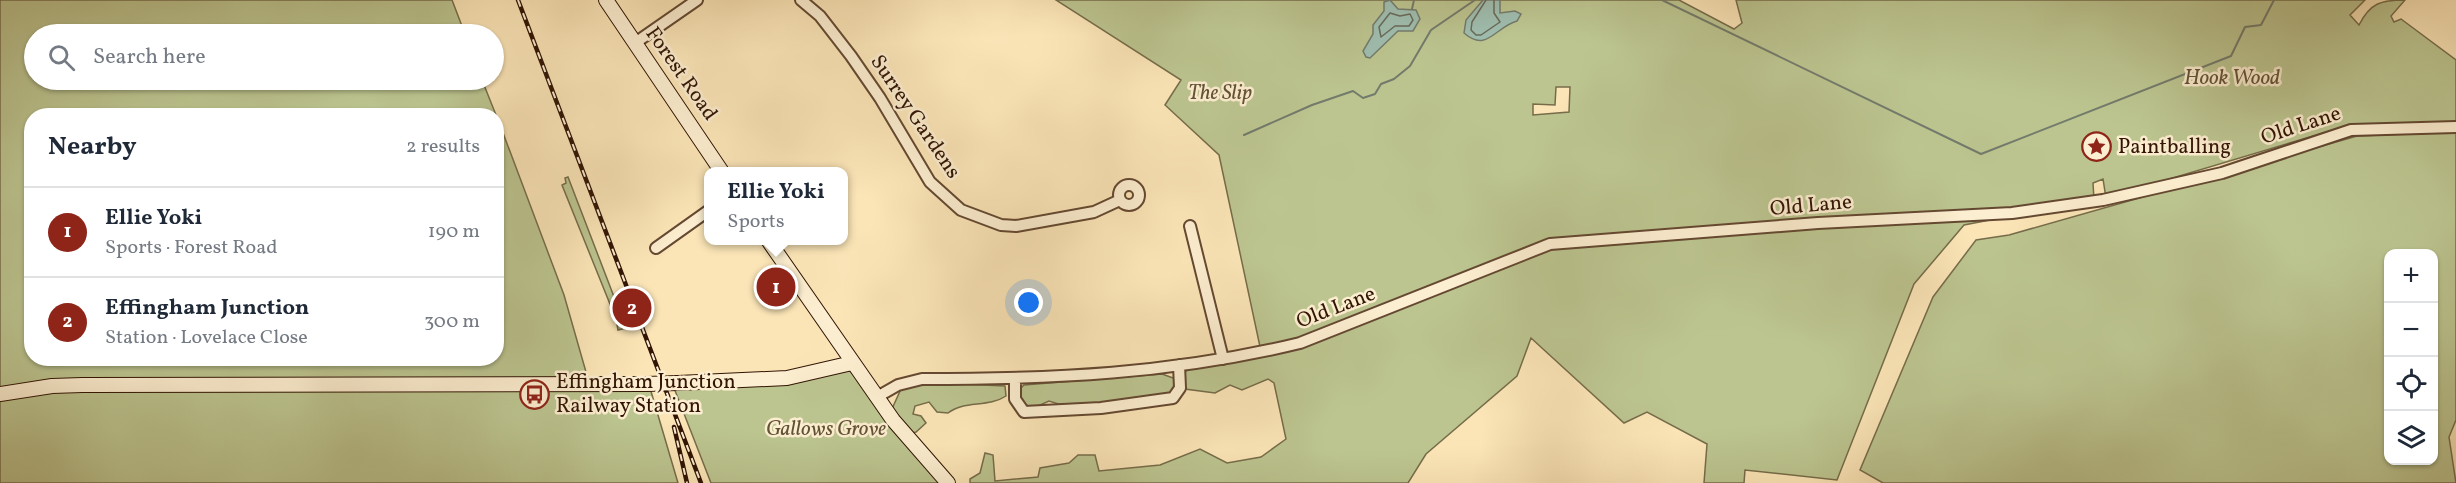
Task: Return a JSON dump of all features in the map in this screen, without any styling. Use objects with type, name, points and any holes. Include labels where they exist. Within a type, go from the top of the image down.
[{"type":"street","name":"Forest Road","points":[[606,0],[719,167]]},
{"type":"street","points":[[635,43],[697,0]]},
{"type":"street","name":"Surrey Gardens","points":[[801,0],[820,16],[851,56],[880,98],[930,182],[961,210],[1001,225],[1016,226],[1094,212],[1119,200]]},
{"type":"street","name":"Old Lane","points":[[877,397],[912,381],[1076,378],[1223,359],[1300,343],[1550,244],[1818,223],[2012,213],[2103,200],[2222,173],[2351,130],[2456,127]]},
{"type":"street","points":[[656,248],[704,214]]},
{"type":"street","points":[[1190,226],[1223,359]]},
{"type":"street","points":[[771,245],[893,420],[948,483]]},
{"type":"street","points":[[826,368],[843,350]]},
{"type":"street","points":[[0,394],[52,386],[82,385],[678,383],[787,378],[852,363]]},
{"type":"street","points":[[1015,380],[1015,399],[1024,412],[1101,408],[1173,398],[1180,388],[1179,365]]},
{"type":"green space","points":[[0,0],[452,0],[461,24],[24,24],[24,90],[486,90],[493,108],[24,108],[24,366],[504,366],[504,136],[564,295],[588,379],[650,388],[678,483],[0,483]]},
{"type":"green space","points":[[1056,0],[1679,0],[1734,29],[1742,23],[1736,0],[2365,0],[2350,15],[2359,25],[2367,12],[2377,4],[2405,0],[2391,16],[2394,22],[2401,19],[2456,60],[2456,123],[2350,125],[2106,198],[2103,179],[2093,183],[2094,200],[1964,225],[1914,284],[1837,480],[1745,470],[1744,483],[1704,483],[1707,444],[1647,412],[1624,423],[1531,338],[1517,376],[1426,454],[1408,483],[970,483],[970,479],[980,473],[985,453],[993,455],[995,481],[1038,477],[1040,468],[1069,463],[1078,455],[1095,455],[1099,471],[1160,465],[1200,449],[1227,463],[1261,457],[1286,439],[1274,383],[1268,379],[1242,390],[1230,385],[1215,393],[1185,389],[1184,373],[1190,368],[1262,356],[1219,155],[1165,105],[1181,80]],"holes":[[[1556,87],[1570,87],[1569,112],[1533,115],[1533,104],[1555,105]]]},
{"type":"green space","points":[[2456,132],[2456,420],[2449,437],[2456,483],[1883,483],[1860,470],[1933,297],[1976,240],[2009,235],[2357,136]]},
{"type":"green space","points":[[568,177],[626,328],[618,330],[616,319],[562,185],[566,183],[565,178]]},
{"type":"green space","name":"Gallows Grove","points":[[845,370],[852,372],[940,483],[711,483],[674,388]]},
{"type":"green space","points":[[1162,374],[1176,379],[1175,390],[1165,398],[1068,407],[1049,401],[1031,409],[1024,407],[1019,399],[1020,389],[1024,385]]},
{"type":"green space","points":[[917,382],[1005,386],[1006,396],[992,402],[954,409],[948,413],[937,412],[929,402],[915,406],[913,414],[921,416],[926,423],[916,432],[909,434],[891,411],[901,389]]},
{"type":"water","points":[[1390,0],[1398,9],[1416,10],[1420,19],[1413,31],[1398,31],[1370,58],[1366,57],[1363,51],[1373,34],[1373,25],[1384,11],[1384,2]]},
{"type":"water","points":[[1483,0],[1500,0],[1500,13],[1515,11],[1521,14],[1517,21],[1485,40],[1472,38],[1464,33],[1466,20]]},
{"type":"waterway","points":[[1412,9],[1414,0]]},
{"type":"waterway","points":[[1244,135],[1312,105],[1353,91],[1363,98],[1375,94],[1381,84],[1394,79],[1410,66],[1431,30],[1475,0]]},
{"type":"waterway","points":[[1662,0],[1981,154],[2231,56],[2245,27],[2261,25],[2274,0]]},
{"type":"railway","points":[[518,0],[701,483]]},
{"type":"railway","points":[[674,427],[687,483]]},
{"type":"place","name":"Paintballing","points":[[2097,147]]},
{"type":"place","name":"Ellie Yoki","points":[[776,287]]},
{"type":"place","name":"Effingham Junction","points":[[632,308]]},
{"type":"place","name":"Effingham Junction Railway Station","points":[[535,394]]},
{"type":"park label","name":"Hook Wood","points":[[2232,78]]},
{"type":"park label","name":"The Slip","points":[[1220,93]]}]
